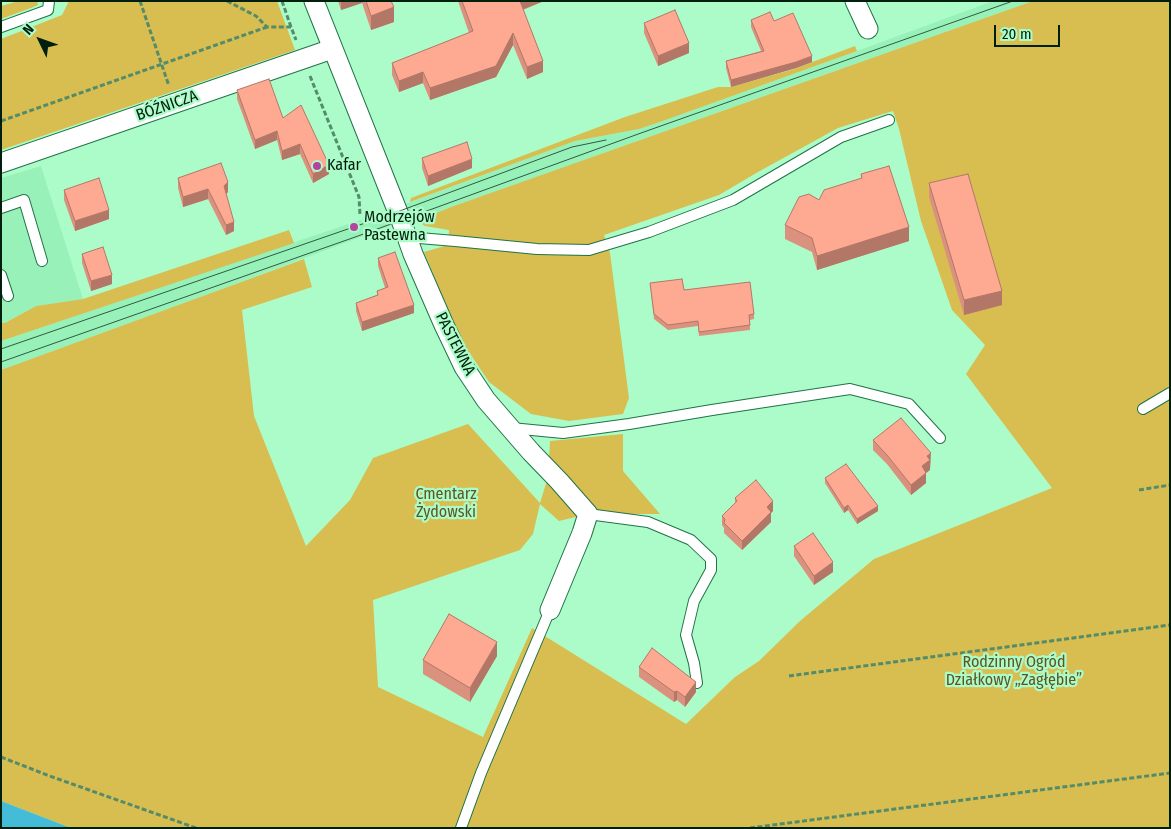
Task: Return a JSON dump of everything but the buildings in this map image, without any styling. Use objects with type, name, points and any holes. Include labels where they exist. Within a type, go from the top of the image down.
[{"type":"street","name":"PASTEWNA","points":[[314,1],[413,254],[464,367],[486,400],[588,514]]},
{"type":"street","points":[[855,1],[868,29]]},
{"type":"street","name":"BÓŹNICZA","points":[[1,163],[332,49]]},
{"type":"street","points":[[550,610],[588,514]]},
{"type":"lane","points":[[1,27],[48,10],[49,1]]},
{"type":"lane","points":[[407,237],[537,249],[589,250],[649,232],[734,200],[841,138],[889,120]]},
{"type":"lane","points":[[1,208],[24,200],[42,260]]},
{"type":"lane","points":[[1,275],[8,296]]},
{"type":"lane","points":[[511,428],[563,433],[850,389],[909,404],[940,438]]},
{"type":"lane","points":[[1143,409],[1170,393]]},
{"type":"lane","points":[[588,514],[648,522],[692,540],[711,559],[712,570],[694,600],[686,635],[697,682]]},
{"type":"lane","points":[[461,828],[481,773],[550,610]]},
{"type":"path","points":[[140,1],[162,65]]},
{"type":"path","points":[[227,1],[256,16],[267,27]]},
{"type":"path","points":[[282,1],[359,197],[360,215]]},
{"type":"path","points":[[1,121],[267,27],[291,26]]},
{"type":"path","points":[[1139,490],[1170,485]]},
{"type":"path","points":[[789,676],[1170,625]]},
{"type":"path","points":[[1,757],[46,775],[196,828]]},
{"type":"path","points":[[750,828],[1170,772]]},
{"type":"shaded area","points":[[993,1],[1033,1],[451,207],[397,230],[393,225],[1,370],[1,341],[384,212],[575,141],[639,129],[660,122]]},
{"type":"shaded area","points":[[41,166],[83,299],[36,306],[5,323],[1,323],[1,178]]},
{"type":"green space","points":[[19,1],[37,1],[38,5],[1,19],[1,6]]},
{"type":"green space","points":[[69,1],[277,1],[295,50],[1,150],[1,39],[62,15]]},
{"type":"green space","points":[[1033,1],[1170,1],[1170,828],[71,828],[1,801],[1,370],[304,259],[312,287],[242,310],[254,416],[306,546],[350,500],[373,458],[468,424],[540,503],[548,477],[550,441],[623,434],[623,471],[660,514],[588,514],[559,521],[540,504],[533,534],[520,550],[373,600],[378,687],[483,737],[532,628],[686,724],[735,677],[759,661],[800,621],[874,559],[1052,488],[966,374],[985,345],[952,310],[921,221],[893,111],[838,128],[719,195],[604,235],[610,253],[629,398],[623,414],[569,421],[531,414],[489,382],[459,337],[424,252],[448,245],[449,230],[425,226],[417,221],[451,207]]},
{"type":"green space","points":[[855,46],[857,51],[660,122],[639,129],[575,141],[410,202],[411,198],[625,117],[718,87],[731,87],[791,70]]},
{"type":"green space","points":[[289,230],[294,243],[1,341],[1,323],[5,323],[36,306],[83,299]]},
{"type":"water","points":[[1,801],[71,828],[1,828]]},
{"type":"tram line","points":[[1,362],[1013,1]]},
{"type":"tram line","points":[[1,349],[397,212],[572,147],[606,140]]},
{"type":"place","name":"Kafar","points":[[317,166]]},
{"type":"place","name":"Modrzejów Pastewna","points":[[354,227]]},
{"type":"park label","name":"Cmentarz Żydowski","points":[[446,504]]},
{"type":"park label","name":"Rodzinny Ogród Działkowy „Zagłębie”","points":[[1014,672]]}]
